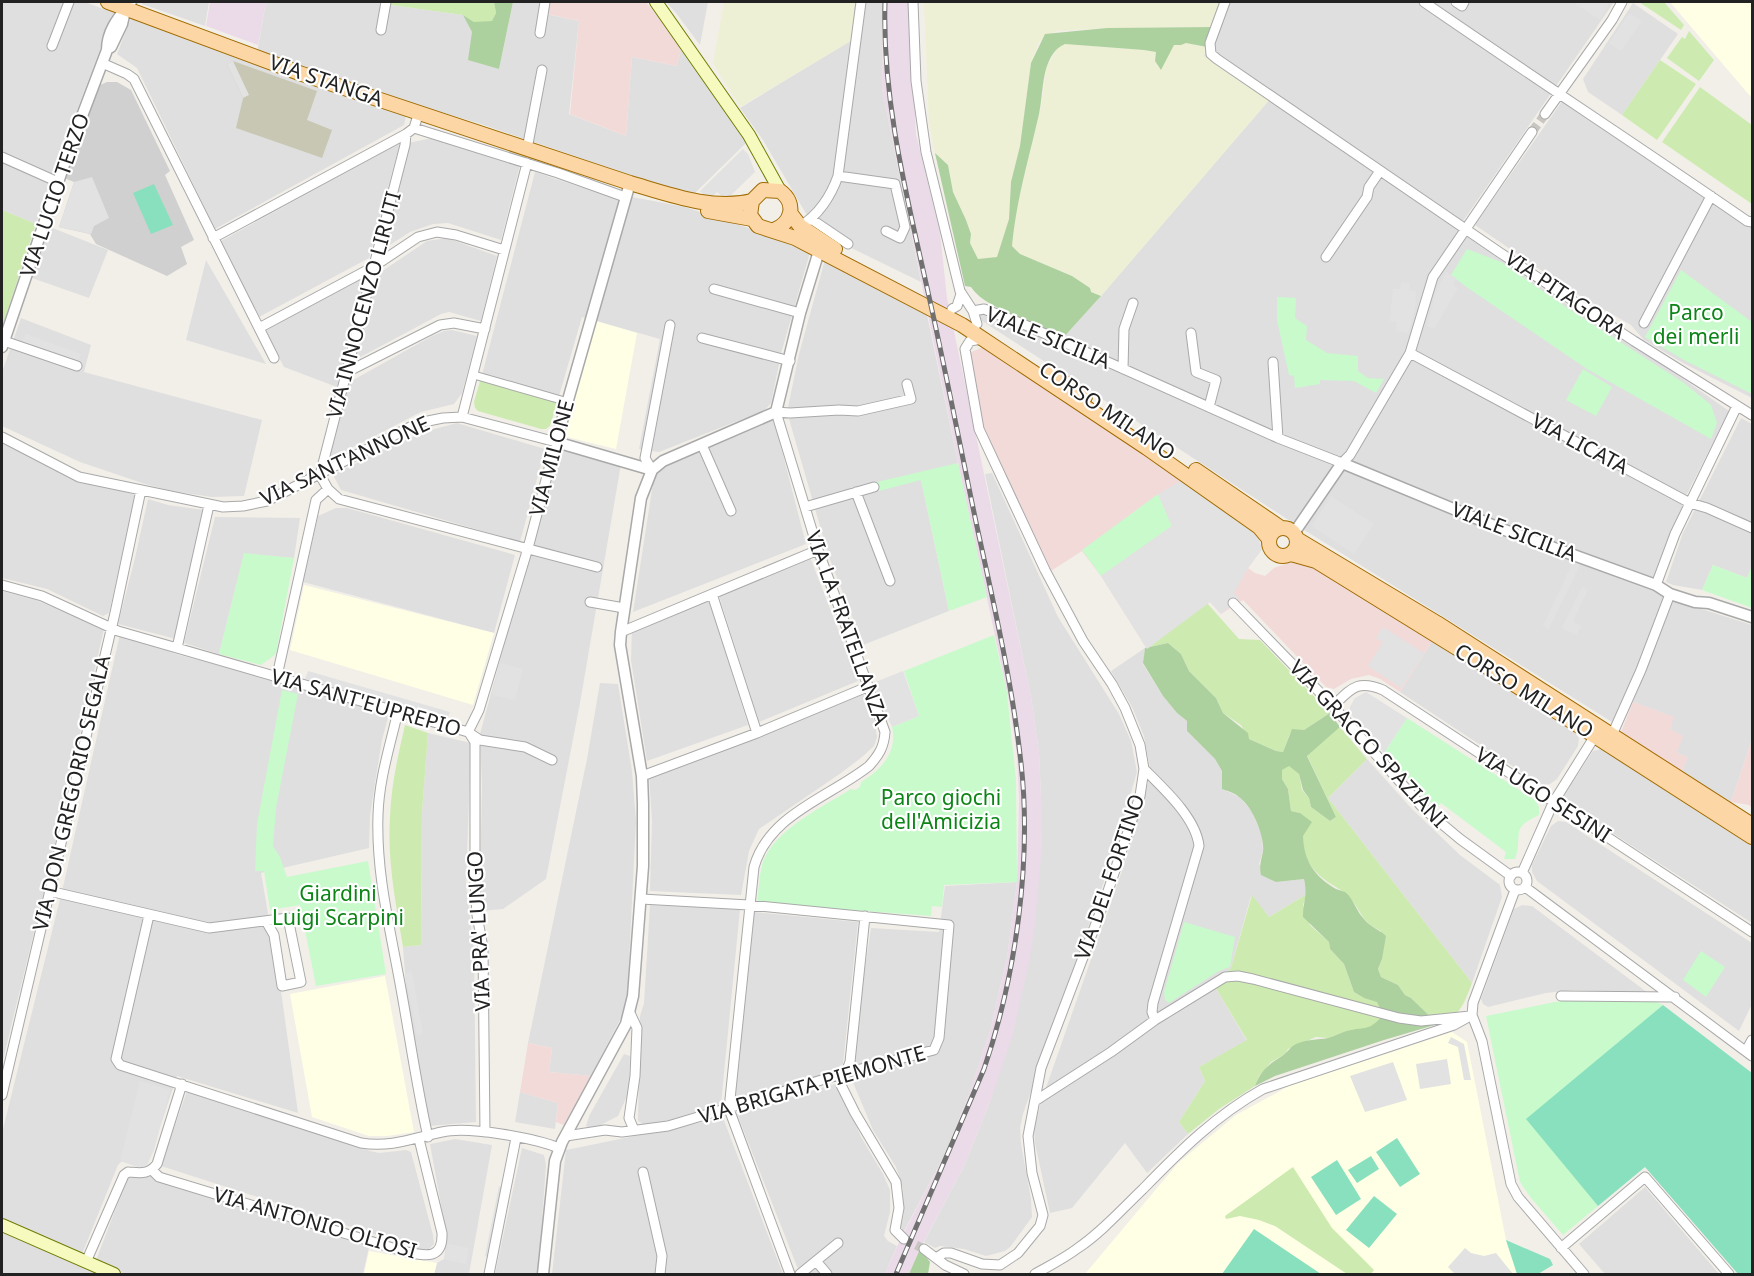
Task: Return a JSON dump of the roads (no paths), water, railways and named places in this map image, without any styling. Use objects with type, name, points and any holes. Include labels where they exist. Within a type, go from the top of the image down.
[{"type":"main road","name":"VIA STANGA","points":[[108,2],[128,5],[299,73],[630,183]]},
{"type":"main road","points":[[656,2],[734,112],[780,191],[790,203],[788,221],[774,230]]},
{"type":"main road","points":[[759,155],[761,184],[750,210],[752,219],[761,229],[774,230],[795,238],[932,302]]},
{"type":"main road","points":[[630,183],[710,203],[739,204],[769,189],[780,191]]},
{"type":"main road","points":[[630,183],[675,203],[752,219]]},
{"type":"main road","points":[[790,214],[806,223],[825,244],[932,302]]},
{"type":"main road","name":"CORSO MILANO","points":[[932,302],[975,318],[1291,533],[1429,618],[1752,825]]},
{"type":"main road","name":"CORSO MILANO","points":[[932,302],[982,339],[1183,472],[1259,527],[1269,539]]},
{"type":"main road","points":[[1273,532],[1291,533],[1297,546],[1291,554],[1280,556],[1274,553],[1269,547],[1269,539],[1273,532]]},
{"type":"main road","name":"CORSO MILANO","points":[[1291,554],[1316,561],[1752,837]]},
{"type":"main road","points":[[2,1225],[114,1275]]},
{"type":"street","points":[[52,46],[69,2]]},
{"type":"street","points":[[381,30],[386,2]]},
{"type":"street","points":[[540,33],[545,2]]},
{"type":"street","points":[[848,244],[806,223],[834,187],[838,176],[861,2]]},
{"type":"street","points":[[913,2],[916,81],[926,153],[961,294],[975,318]]},
{"type":"street","name":"VIA PITAGORA","points":[[1226,2],[1210,44],[1211,54],[1465,229],[1624,335],[1752,415]]},
{"type":"street","points":[[1424,2],[1559,95],[1747,221],[1752,222]]},
{"type":"street","points":[[1456,2],[1462,6],[1464,2]]},
{"type":"street","points":[[1545,114],[1612,20],[1622,2]]},
{"type":"street","name":"VIA LUCIO TERZO","points":[[77,366],[3,344],[58,182],[107,50],[113,45],[128,5]]},
{"type":"street","points":[[102,63],[134,79],[274,358]]},
{"type":"street","points":[[527,149],[542,70]]},
{"type":"street","name":"VIA INNOCENZO LIRUTI","points":[[320,475],[405,146],[419,112]]},
{"type":"street","points":[[213,238],[410,131],[527,164],[625,197]]},
{"type":"street","points":[[1291,533],[1350,455],[1410,353],[1433,277],[1532,132]]},
{"type":"street","points":[[2,157],[58,182]]},
{"type":"street","points":[[462,417],[527,164]]},
{"type":"street","points":[[1326,257],[1367,197],[1369,187],[1380,171]]},
{"type":"street","points":[[838,176],[895,184],[905,227],[900,238],[886,231]]},
{"type":"street","name":"VIA MILONE","points":[[468,732],[481,702],[528,548],[630,183]]},
{"type":"street","points":[[1644,323],[1711,195]]},
{"type":"street","points":[[259,328],[373,267],[418,237],[437,232],[456,235],[504,250]]},
{"type":"street","points":[[776,412],[800,313],[819,251]]},
{"type":"street","points":[[714,289],[800,313]]},
{"type":"street","points":[[952,309],[957,306],[961,294]]},
{"type":"street","name":"VIALE SICILIA","points":[[1123,369],[1124,329],[1133,303]]},
{"type":"street","name":"VIALE SICILIA","points":[[975,318],[978,309],[991,311],[1278,438],[1502,529],[1656,585],[1670,594],[1695,602],[1709,603],[1752,617]]},
{"type":"street","points":[[345,373],[440,325],[454,323],[485,329]]},
{"type":"street","points":[[652,470],[645,458],[670,325]]},
{"type":"street","points":[[1191,333],[1196,372],[1216,380],[1209,407]]},
{"type":"street","points":[[702,339],[789,361]]},
{"type":"street","name":"VIA DEL FORTINO","points":[[936,1258],[944,1253],[951,1253],[982,1264],[1000,1265],[1018,1253],[1040,1226],[1043,1215],[1032,1173],[1028,1136],[1041,1068],[1106,897],[1140,796],[1144,769],[1140,745],[1125,708],[1083,641],[1045,570],[979,429],[965,349],[970,341],[982,339]]},
{"type":"street","name":"VIA LICATA","points":[[1410,353],[1690,503],[1752,528]]},
{"type":"street","points":[[1273,362],[1278,438]]},
{"type":"street","points":[[474,375],[568,402]]},
{"type":"street","points":[[543,1275],[555,1161],[559,1148],[597,1081],[630,1013],[641,898],[644,833],[642,776],[621,645],[621,632],[641,498],[652,470],[663,461],[776,412],[858,411],[911,399],[907,384]]},
{"type":"street","points":[[1656,585],[1675,534],[1737,406]]},
{"type":"street","name":"VIA LA FRATELLANZA","points":[[729,1109],[749,905],[756,860],[768,837],[786,819],[860,773],[878,757],[884,746],[885,732],[818,550],[776,412]]},
{"type":"street","name":"VIA SANT'ANNONE","points":[[2,437],[79,477],[208,505],[243,506],[267,501],[418,423],[443,418],[462,417],[652,470]]},
{"type":"street","points":[[702,445],[731,511]]},
{"type":"street","points":[[320,475],[328,489],[339,499],[597,567]]},
{"type":"street","name":"VIA LA FRATELLANZA","points":[[805,507],[874,487]]},
{"type":"street","points":[[277,676],[316,500],[328,489]]},
{"type":"street","name":"VIA DON GREGORIO SEGALA","points":[[2,1095],[141,490]]},
{"type":"street","points":[[856,492],[890,580]]},
{"type":"street","points":[[177,648],[208,505]]},
{"type":"street","points":[[621,632],[818,550]]},
{"type":"street","name":"VIA SANT'EUPREPIO","points":[[2,585],[42,596],[110,628],[468,732],[480,740],[525,747],[552,760]]},
{"type":"street","points":[[712,594],[757,733]]},
{"type":"street","points":[[1612,735],[1641,670],[1670,594]]},
{"type":"street","points":[[590,602],[624,608]]},
{"type":"street","name":"VIA GRACCO SPAZIANI","points":[[1233,603],[1333,706],[1424,809],[1510,876]]},
{"type":"street","name":"VIA UGO SESINI","points":[[1333,706],[1361,684],[1372,685],[1383,690],[1752,932]]},
{"type":"street","points":[[642,776],[757,733],[867,687]]},
{"type":"street","points":[[398,711],[382,778],[378,813],[378,852],[423,1138]]},
{"type":"street","name":"VIA PRA' LUNGO","points":[[468,732],[475,742],[475,882],[477,915],[483,948],[485,1132]]},
{"type":"street","points":[[1522,873],[1553,803],[1595,736]]},
{"type":"street","points":[[1144,769],[1190,821],[1198,835],[1199,846],[1153,1003],[1152,1012],[1155,1020]]},
{"type":"street","points":[[1522,873],[1510,876],[1509,883],[1520,888],[1749,1053],[1752,1040]]},
{"type":"street","points":[[1522,873],[1526,878],[1473,1003],[1472,1015],[1482,1041],[1511,1184],[1518,1197],[1584,1275]]},
{"type":"street","points":[[49,891],[208,928],[288,918],[301,982],[282,986],[274,935],[266,921]]},
{"type":"street","points":[[641,898],[865,916],[850,1062],[841,1085],[896,1182],[898,1208],[895,1230],[904,1239]]},
{"type":"street","points":[[149,915],[116,1059],[120,1065],[361,1143],[392,1145],[455,1130],[485,1132],[559,1148]]},
{"type":"street","name":"VIA BRIGATA PIEMONTE","points":[[566,1136],[605,1131],[651,1130],[729,1109],[845,1073],[934,1050],[939,1038],[949,925],[865,916]]},
{"type":"street","points":[[1035,1101],[1111,1052],[1155,1020],[1226,977],[1238,976],[1398,1018],[1421,1021],[1472,1015]]},
{"type":"street","points":[[1561,996],[1675,998]]},
{"type":"street","points":[[630,1013],[637,1028],[635,1076],[629,1118],[634,1130]]},
{"type":"street","points":[[1035,1275],[1079,1248],[1116,1216],[1187,1144],[1239,1102],[1263,1089],[1454,1025],[1472,1015]]},
{"type":"street","points":[[86,1262],[124,1175],[128,1172],[144,1174],[157,1164],[182,1084]]},
{"type":"street","points":[[729,1109],[790,1275]]},
{"type":"street","points":[[605,1131],[622,1125],[629,1118]]},
{"type":"street","name":"VIA ANTONIO OLIOSI","points":[[152,1170],[159,1177],[425,1256],[433,1255],[438,1251],[442,1243],[442,1233],[423,1138]]},
{"type":"street","points":[[489,1275],[516,1138]]},
{"type":"street","points":[[644,1172],[662,1256],[660,1275]]},
{"type":"street","points":[[1561,1248],[1645,1178],[1729,1275]]},
{"type":"street","points":[[800,1275],[838,1243]]},
{"type":"street","points":[[924,1249],[964,1275]]},
{"type":"street","points":[[816,1261],[827,1275]]},
{"type":"street","points":[[940,1275],[945,1264]]},
{"type":"tunnel","points":[[1532,132],[1545,114]]},
{"type":"tunnel","points":[[904,1239],[924,1249]]},
{"type":"railway","points":[[885,2],[888,75],[898,148],[1007,672],[1017,732],[1024,800],[1023,878],[1019,918],[1005,996],[984,1069],[896,1274]]},
{"type":"park label","name":"Parco dei merli","points":[[1696,325]]},
{"type":"park label","name":"Parco giochi dell'Amicizia","points":[[941,810]]},
{"type":"park label","name":"Giardini Luigi Scarpini","points":[[338,906]]}]
